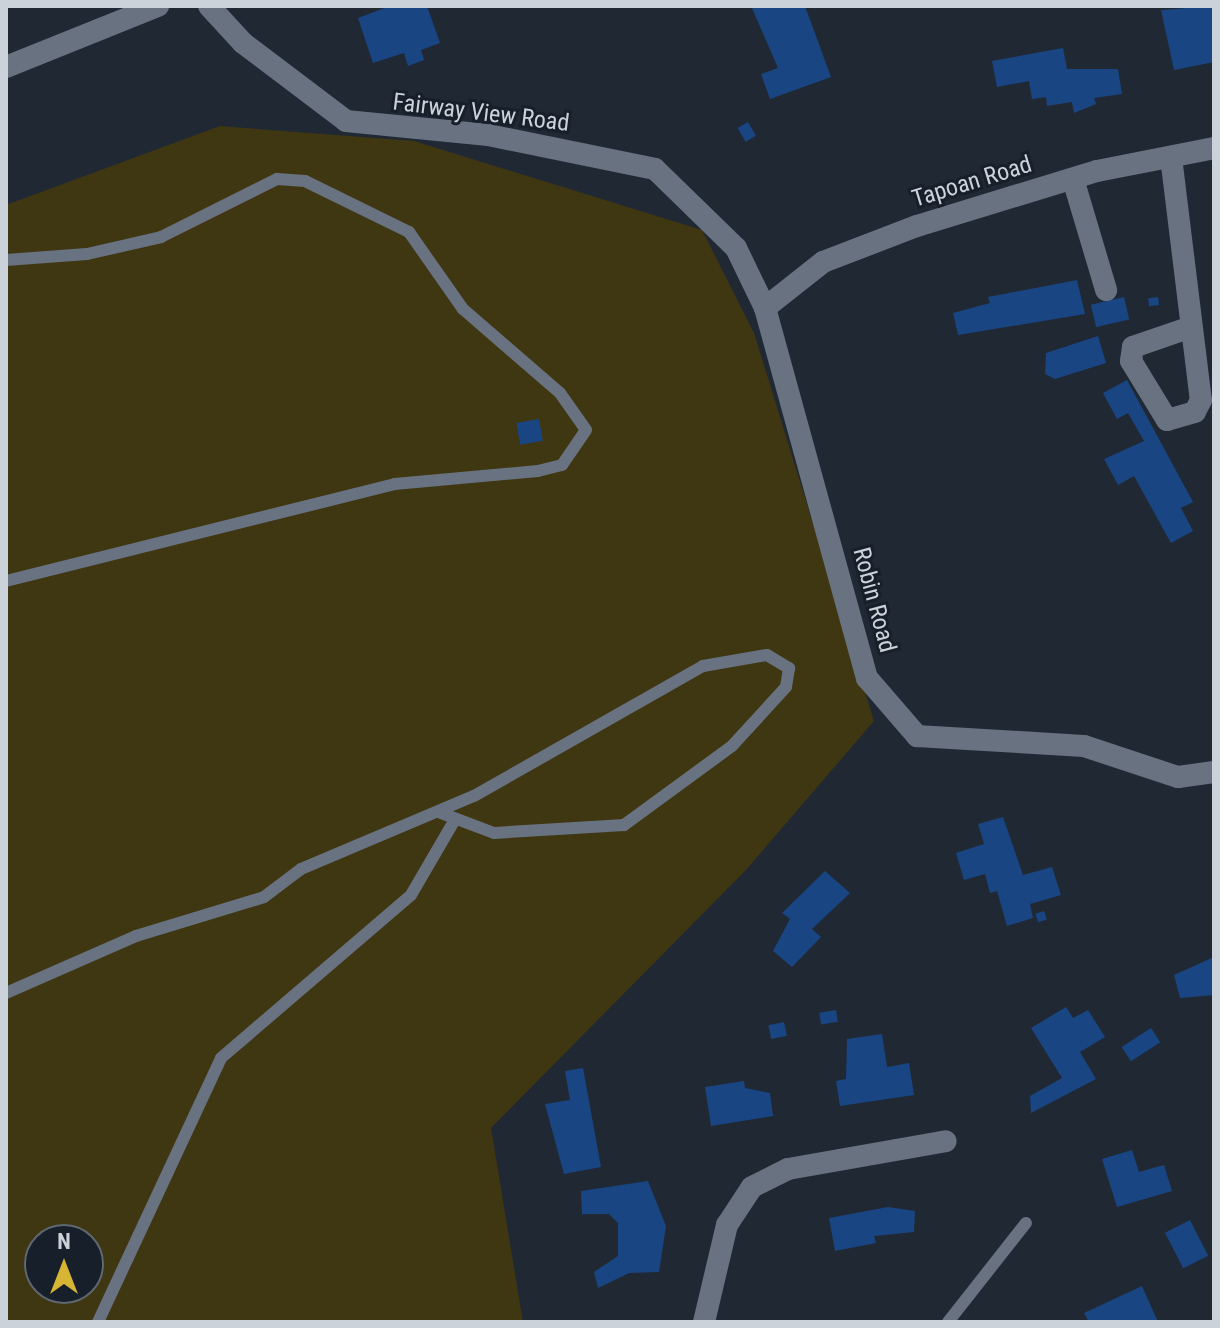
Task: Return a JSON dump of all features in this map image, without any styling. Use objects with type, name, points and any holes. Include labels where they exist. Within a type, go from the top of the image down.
[{"type":"street","points":[[6,67],[158,6]]},
{"type":"street","name":"Fairway View Road","points":[[209,6],[243,43],[346,121],[502,137],[655,169],[736,248],[765,308]]},
{"type":"street","name":"Tapoan Road","points":[[765,308],[823,262],[1073,179],[1214,148]]},
{"type":"street","points":[[1171,157],[1191,327]]},
{"type":"street","points":[[1073,179],[1106,290]]},
{"type":"street","name":"Robin Road","points":[[765,308],[867,678],[917,736],[1084,746],[1178,777],[1214,772]]},
{"type":"street","points":[[704,1322],[727,1225],[752,1187],[788,1169],[946,1141]]},
{"type":"lane","points":[[6,260],[161,237],[277,179],[305,181],[409,232],[463,309],[560,393],[586,430],[562,465],[395,484],[6,581]]},
{"type":"lane","points":[[6,993],[148,931],[264,897],[352,845],[441,813],[703,666],[767,655],[789,668],[786,687],[732,746],[624,825],[494,833],[454,821],[441,813]]},
{"type":"lane","points":[[98,1322],[221,1058],[411,895],[454,821]]},
{"type":"lane","points":[[948,1322],[1026,1223]]},
{"type":"shaded area","points":[[220,126],[414,141],[702,230],[754,333],[874,721],[745,871],[491,1128],[523,1322],[6,1322],[6,205]]},
{"type":"building","points":[[390,6],[427,6],[440,43],[421,50],[424,60],[408,66],[404,53],[373,63],[358,18]]},
{"type":"building","points":[[751,6],[805,6],[831,77],[770,99],[761,74],[778,68]]},
{"type":"building","points":[[1214,6],[1214,62],[1174,70],[1161,10]]},
{"type":"building","points":[[1063,48],[1067,69],[1118,69],[1122,94],[1094,98],[1096,104],[1074,113],[1072,102],[1047,106],[1046,97],[1032,99],[1029,81],[997,87],[992,61]]},
{"type":"building","points":[[748,122],[756,136],[746,142],[738,128]]},
{"type":"building","points":[[1077,280],[1085,314],[958,335],[953,313],[990,303],[988,297]]},
{"type":"building","points":[[1124,297],[1129,319],[1096,327],[1091,305]]},
{"type":"building","points":[[1158,297],[1159,305],[1149,306],[1148,298]]},
{"type":"building","points":[[1098,336],[1106,363],[1055,379],[1045,374],[1046,353]]},
{"type":"building","points":[[1127,380],[1193,502],[1181,508],[1193,531],[1171,543],[1134,476],[1118,485],[1104,459],[1144,441],[1128,413],[1117,419],[1103,393]]},
{"type":"building","points":[[539,419],[543,441],[520,445],[516,423]]},
{"type":"building","points":[[1003,817],[1023,875],[1052,867],[1061,895],[1030,904],[1033,918],[1007,926],[997,891],[990,893],[985,874],[964,880],[956,853],[984,844],[978,824]]},
{"type":"building","points":[[825,871],[850,893],[812,929],[821,937],[792,967],[773,951],[790,919],[782,913]]},
{"type":"building","points":[[1044,911],[1047,920],[1038,922],[1035,914]]},
{"type":"building","points":[[1214,957],[1214,995],[1180,998],[1174,975]]},
{"type":"building","points":[[1066,1007],[1073,1018],[1088,1010],[1105,1037],[1080,1052],[1096,1079],[1031,1113],[1030,1096],[1062,1078],[1031,1028]]},
{"type":"building","points":[[836,1010],[838,1022],[821,1025],[819,1013]]},
{"type":"building","points":[[784,1022],[787,1036],[771,1039],[768,1025]]},
{"type":"building","points":[[1151,1028],[1160,1042],[1131,1061],[1122,1047]]},
{"type":"building","points":[[882,1034],[887,1067],[909,1063],[914,1095],[840,1106],[836,1081],[846,1079],[847,1039]]},
{"type":"building","points":[[583,1068],[601,1167],[564,1174],[545,1104],[570,1100],[565,1071]]},
{"type":"building","points":[[744,1081],[745,1088],[770,1093],[773,1116],[711,1126],[705,1087]]},
{"type":"building","points":[[1132,1150],[1139,1172],[1164,1165],[1172,1191],[1117,1207],[1102,1159]]},
{"type":"building","points":[[648,1181],[666,1226],[659,1272],[629,1273],[598,1288],[594,1272],[618,1256],[618,1223],[609,1214],[582,1214],[581,1191]]},
{"type":"building","points":[[888,1207],[915,1211],[914,1232],[874,1236],[876,1243],[835,1251],[829,1218]]},
{"type":"building","points":[[1190,1220],[1208,1256],[1183,1268],[1165,1233]]},
{"type":"building","points":[[1142,1286],[1158,1322],[1089,1322],[1084,1313]]}]
